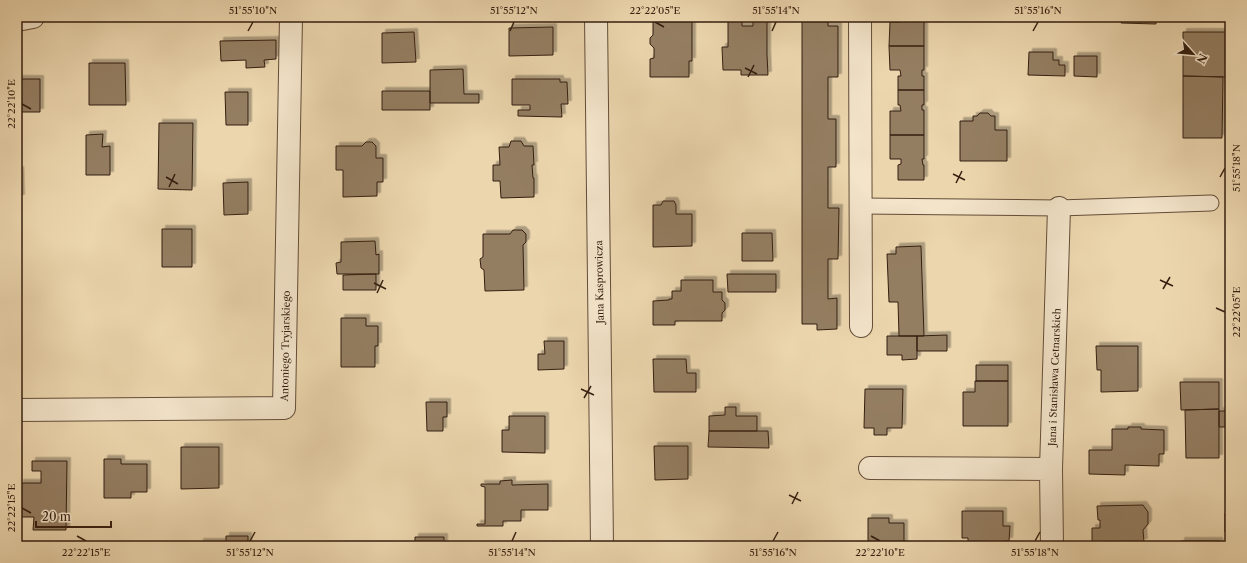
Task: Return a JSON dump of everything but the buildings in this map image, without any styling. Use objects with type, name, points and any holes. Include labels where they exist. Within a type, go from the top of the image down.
[{"type":"street","points":[[17,20],[33,17]]},
{"type":"street","name":"Antoniego Tryjarskiego","points":[[17,410],[284,408],[291,17]]},
{"type":"street","name":"Jana Kasprowicza","points":[[596,17],[602,546]]},
{"type":"street","points":[[860,17],[862,326]]},
{"type":"street","name":"Jana i Stanisława Cetnarskich","points":[[1052,546],[1051,469],[1058,208]]},
{"type":"street","points":[[870,468],[1051,469]]},
{"type":"lane","points":[[861,206],[1058,208],[1212,203]]}]
